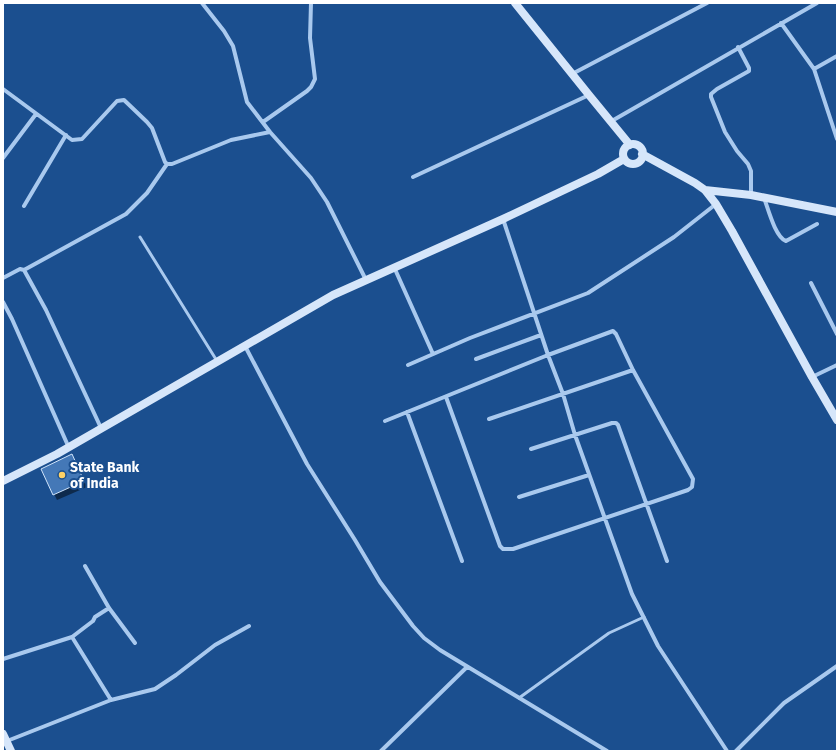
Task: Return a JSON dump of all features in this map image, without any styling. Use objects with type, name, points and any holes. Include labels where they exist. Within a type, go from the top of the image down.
[{"type":"street","points":[[202,3],[224,31],[233,46],[247,102],[270,132],[311,178],[327,202],[366,280]]},
{"type":"street","points":[[263,122],[307,91],[315,79],[310,38],[311,3]]},
{"type":"street","points":[[516,3],[630,145]]},
{"type":"street","points":[[572,74],[707,3]]},
{"type":"street","points":[[610,122],[738,47],[817,3]]},
{"type":"street","points":[[781,23],[814,70],[837,139]]},
{"type":"street","points":[[738,47],[749,68],[749,71],[717,89],[711,94],[711,97],[725,132],[737,151],[748,164],[751,171],[752,195]]},
{"type":"street","points":[[814,70],[837,56]]},
{"type":"street","points":[[3,90],[72,140],[82,139],[117,101],[124,100],[152,128],[167,164]]},
{"type":"street","points":[[413,177],[589,95]]},
{"type":"street","points":[[3,158],[36,114]]},
{"type":"street","points":[[167,164],[172,164],[232,140],[270,132]]},
{"type":"street","points":[[24,206],[66,135]]},
{"type":"street","points":[[633,144],[640,148],[642,154],[640,160],[635,164],[629,163],[624,159],[624,150],[630,145],[633,144]]},
{"type":"street","points":[[642,154],[695,183],[705,190],[716,204],[837,420]]},
{"type":"street","points":[[3,481],[69,448],[333,295],[503,219],[598,174],[624,159]]},
{"type":"street","points":[[3,278],[20,269],[24,270],[126,214],[148,193],[167,164]]},
{"type":"street","points":[[705,190],[752,195],[837,212]]},
{"type":"street","points":[[764,197],[777,232],[782,239],[786,241],[817,224]]},
{"type":"street","points":[[408,365],[588,292],[674,237],[716,204]]},
{"type":"street","points":[[503,219],[541,335],[563,394],[589,476],[632,594],[658,646],[727,751]]},
{"type":"street","points":[[394,267],[433,354]]},
{"type":"street","points":[[24,270],[46,310],[66,356],[102,429]]},
{"type":"street","points":[[811,283],[837,334]]},
{"type":"street","points":[[3,302],[69,448]]},
{"type":"street","points":[[3,312],[9,313]]},
{"type":"street","points":[[385,420],[446,397],[548,355],[613,331],[616,334],[633,370],[693,479],[692,487],[688,490],[605,519],[513,549],[503,548],[500,546],[446,397]]},
{"type":"street","points":[[476,359],[541,335]]},
{"type":"street","points":[[245,346],[307,464],[356,540],[380,582],[413,626],[424,638],[466,667],[607,751]]},
{"type":"street","points":[[812,377],[837,365]]},
{"type":"street","points":[[489,419],[633,370]]},
{"type":"street","points":[[407,412],[462,561]]},
{"type":"street","points":[[531,449],[612,423],[618,424],[667,561]]},
{"type":"street","points":[[519,497],[589,476]]},
{"type":"street","points":[[85,566],[108,608],[135,643]]},
{"type":"street","points":[[3,659],[72,636],[108,608]]},
{"type":"street","points":[[10,751],[5,737],[111,700],[155,689],[215,645],[249,626]]},
{"type":"street","points":[[72,636],[111,700]]},
{"type":"street","points":[[736,751],[784,703],[837,666]]},
{"type":"street","points":[[382,751],[466,667]]},
{"type":"lane","points":[[140,237],[217,362]]},
{"type":"lane","points":[[519,698],[609,633],[644,617]]},
{"type":"building","name":"State Bank of India","points":[[72,454],[84,481],[53,495],[41,469]]},
{"type":"place","name":"State Bank of India","points":[[62,475]]}]
